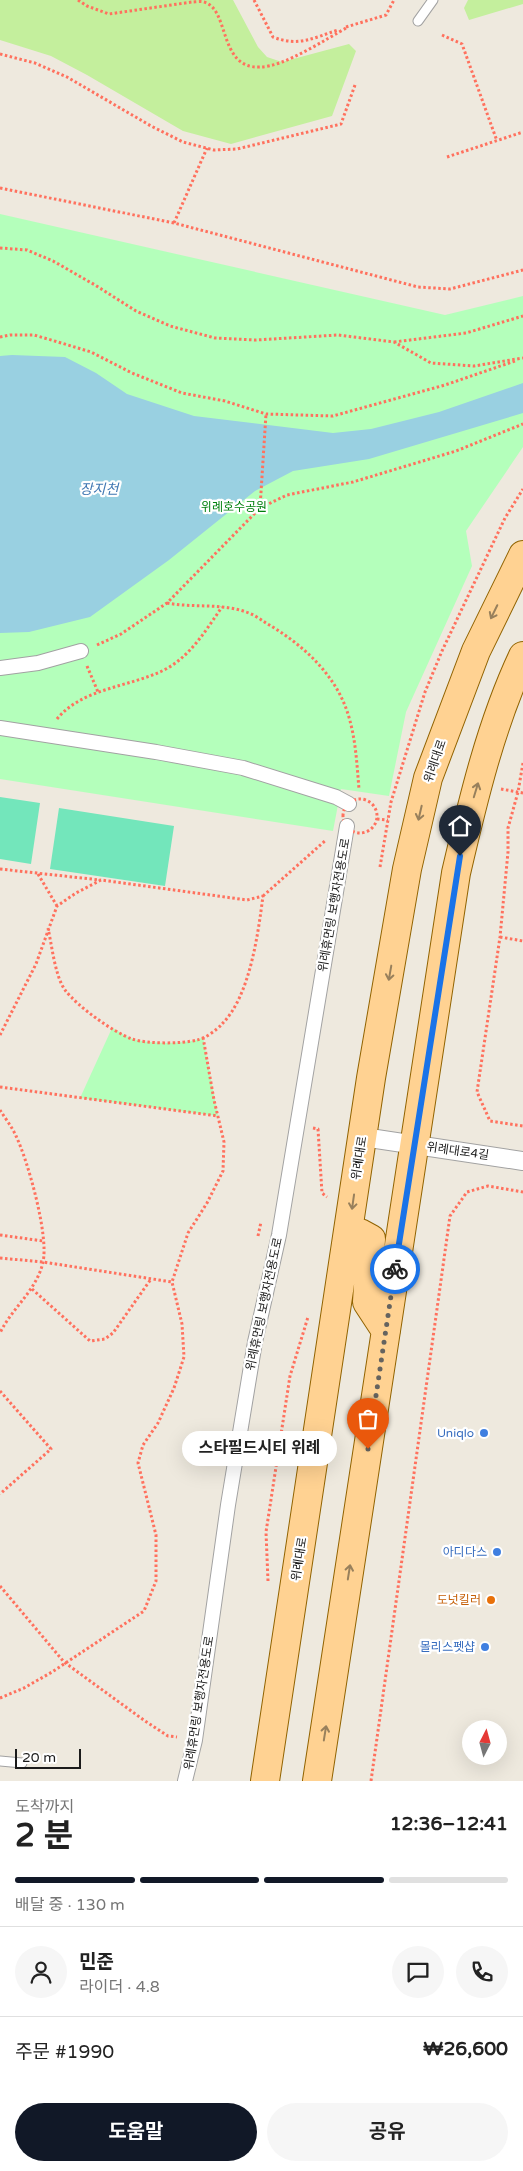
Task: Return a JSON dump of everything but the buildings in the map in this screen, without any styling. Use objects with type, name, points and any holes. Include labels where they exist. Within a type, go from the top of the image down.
[{"type":"main road","name":"위례대로","points":[[265,1781],[362,1137],[407,869],[428,778],[476,651],[519,561]]},
{"type":"main road","points":[[317,1781],[456,873],[478,786],[497,725],[523,656]]},
{"type":"main road","points":[[348,1237],[360,1233],[371,1239],[367,1302],[386,1331]]},
{"type":"street","points":[[0,668],[38,663],[81,651]]},
{"type":"street","points":[[0,728],[156,752],[243,768],[354,801]]},
{"type":"street","name":"위례휴먼링 보행자전용도로","points":[[185,1781],[195,1740],[228,1505],[250,1371],[279,1235],[347,826]]},
{"type":"street","name":"위례대로4길","points":[[362,1137],[523,1161]]},
{"type":"lane","points":[[418,21],[432,0]]},
{"type":"lane","points":[[0,1761],[22,1764]]},
{"type":"path","points":[[78,0],[87,6],[109,14],[192,2],[204,2],[212,7],[234,58],[246,65],[260,68],[282,62],[348,27]]},
{"type":"path","points":[[254,0],[273,37],[287,43],[304,41],[386,15],[394,0]]},
{"type":"path","points":[[442,35],[462,44],[497,141]]},
{"type":"path","points":[[0,54],[35,63],[67,77],[182,142],[214,150],[237,149],[341,124],[355,85]]},
{"type":"path","points":[[447,157],[523,132]]},
{"type":"path","points":[[174,223],[208,148]]},
{"type":"path","points":[[0,188],[174,223],[418,287],[450,289],[523,270]]},
{"type":"path","points":[[0,248],[27,250],[44,257],[95,285],[136,311],[170,326],[215,338],[256,340],[338,334],[394,342],[466,333],[523,316]]},
{"type":"path","points":[[0,337],[34,335],[91,352],[182,393],[225,401],[266,414],[333,416],[444,385],[496,366],[523,359]]},
{"type":"path","points":[[394,342],[431,363],[474,366],[523,359]]},
{"type":"path","points":[[260,508],[266,414]]},
{"type":"path","points":[[98,692],[81,651],[121,634],[167,603],[260,508],[287,495],[352,482],[456,452],[523,424]]},
{"type":"path","points":[[377,819],[388,820],[409,741],[425,692],[442,651],[490,551],[523,489]]},
{"type":"path","points":[[167,603],[180,606],[222,607],[247,612],[283,633],[306,650],[326,672],[336,688],[350,719],[355,746],[354,801]]},
{"type":"path","points":[[44,734],[63,711],[98,692],[135,682],[166,669],[185,655],[222,607]]},
{"type":"path","points":[[523,763],[518,792],[508,828],[508,852],[500,937],[477,1092],[490,1121],[523,1126]]},
{"type":"path","points":[[0,869],[100,880],[247,900],[263,896],[332,835]]},
{"type":"path","points":[[37,874],[57,906]]},
{"type":"path","points":[[0,1035],[36,964],[57,906],[100,880]]},
{"type":"path","points":[[48,928],[55,963],[65,990],[97,1020],[133,1039],[163,1043],[198,1040],[222,1024],[241,996],[257,940],[263,896]]},
{"type":"path","points":[[500,937],[523,941]]},
{"type":"path","points":[[0,1698],[24,1688],[144,1611],[156,1581],[156,1535],[138,1463],[143,1445],[158,1423],[174,1388],[184,1357],[182,1324],[172,1282],[188,1233],[207,1203],[222,1171],[224,1142],[203,1037]]},
{"type":"path","points":[[0,1087],[218,1116]]},
{"type":"path","points":[[0,1110],[16,1136],[33,1184],[43,1241],[43,1262],[32,1289],[6,1319],[0,1334]]},
{"type":"path","points":[[297,1124],[318,1129],[322,1193],[328,1197]]},
{"type":"path","points":[[372,1780],[450,1216],[467,1192],[488,1186],[523,1192]]},
{"type":"path","points":[[0,1235],[43,1241]]},
{"type":"path","points":[[0,1258],[43,1262],[172,1282]]},
{"type":"path","points":[[32,1289],[90,1341],[105,1339],[113,1333],[151,1279]]},
{"type":"path","points":[[0,1391],[51,1450],[0,1494]]},
{"type":"path","points":[[0,1586],[64,1662],[168,1736],[195,1740]]},
{"type":"green space","points":[[0,0],[233,0],[258,47],[267,57],[282,62],[349,44],[356,51],[332,116],[231,144],[183,131],[51,56],[0,40]]},
{"type":"green space","points":[[468,0],[523,0],[523,4],[469,20],[464,8]]},
{"type":"green space","name":"위례호수공원","points":[[0,214],[445,315],[523,296],[523,447],[466,531],[472,566],[406,712],[389,796],[341,789],[333,831],[0,779]]},
{"type":"green space","points":[[0,797],[40,803],[31,864],[0,859]]},
{"type":"green space","points":[[59,808],[174,826],[165,886],[50,869]]},
{"type":"green space","points":[[112,1028],[130,1038],[148,1042],[169,1043],[197,1040],[203,1037],[218,1116],[80,1098]]},
{"type":"water","name":"장지천","points":[[0,356],[65,357],[96,373],[127,394],[194,416],[333,433],[371,429],[439,412],[523,383],[523,413],[369,459],[293,471],[255,491],[169,560],[90,617],[29,632],[0,633]]},
{"type":"way so far","points":[[368,1449],[395,1269]]},
{"type":"place","name":"Uniqlo","points":[[484,1433]]},
{"type":"place","name":"스타필드시티 위례","points":[[368,1449]]},
{"type":"place","name":"아디다스","points":[[497,1552]]},
{"type":"place","name":"도넛킬러","points":[[491,1600]]},
{"type":"place","name":"몰리스펫샵","points":[[485,1647]]},
{"type":"route","points":[[395,1269],[460,856]]}]
